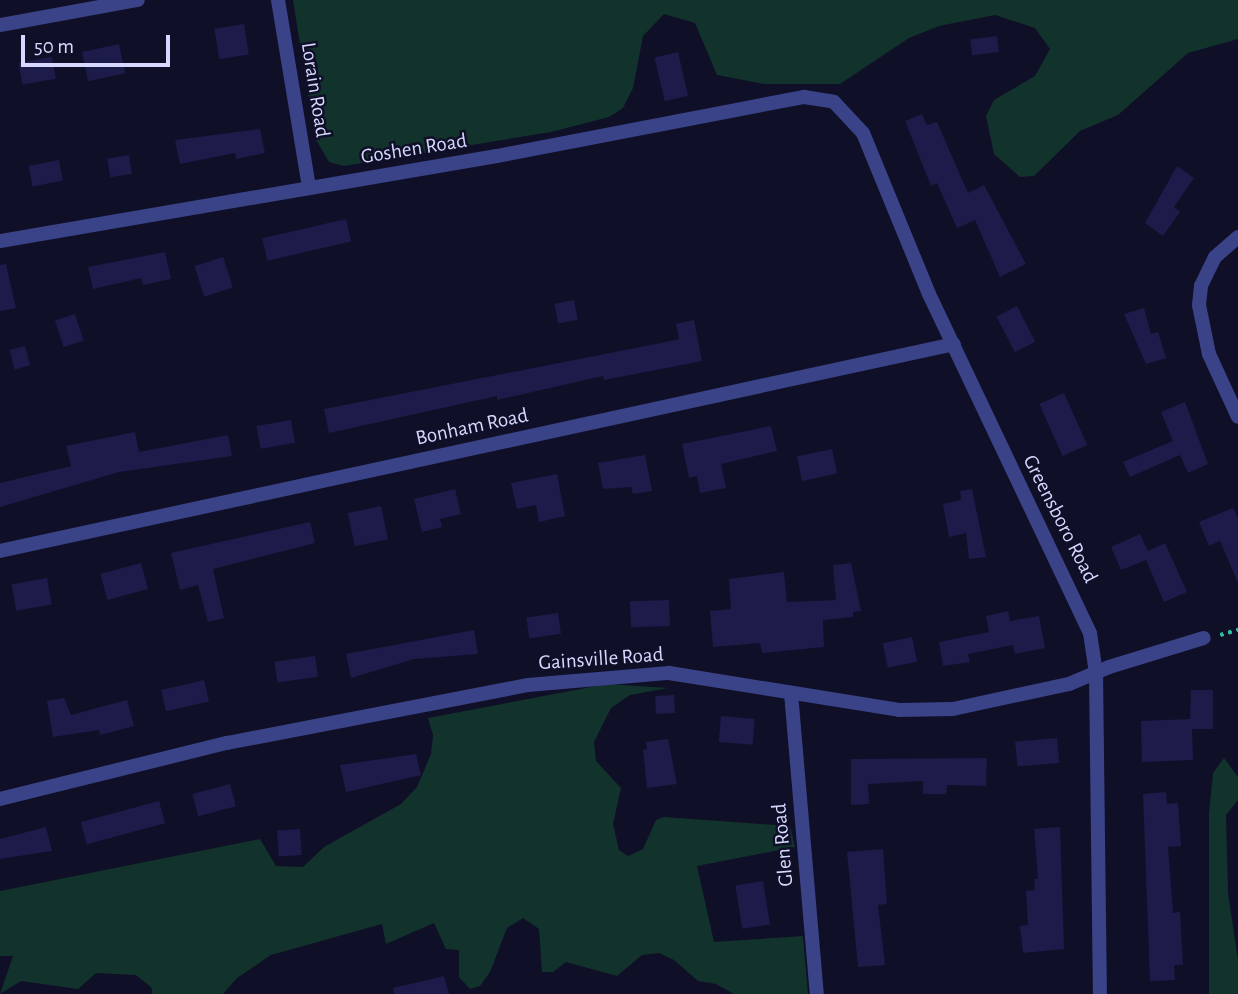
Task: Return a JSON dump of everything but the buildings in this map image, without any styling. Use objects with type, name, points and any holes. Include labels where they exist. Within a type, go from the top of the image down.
[{"type":"street","points":[[0,25],[138,0]]},
{"type":"street","name":"Lorain Road","points":[[278,0],[309,187]]},
{"type":"street","name":"Goshen Road","points":[[0,241],[804,97],[834,102]]},
{"type":"street","name":"Greensboro Road","points":[[834,102],[863,133],[954,344],[1085,619],[1096,673],[1100,994]]},
{"type":"street","points":[[1238,237],[1215,257],[1201,286],[1199,305],[1209,354],[1238,417]]},
{"type":"street","name":"Bonham Road","points":[[0,551],[954,344]]},
{"type":"street","name":"Gainsville Road","points":[[0,799],[227,743],[528,685],[669,673],[899,710],[953,709],[1054,688],[1204,638]]},
{"type":"street","name":"Glen Road","points":[[791,693],[817,994]]},
{"type":"green space","points":[[293,0],[1238,0],[1238,39],[1188,53],[1118,115],[1080,131],[1034,176],[1020,177],[994,154],[986,116],[994,100],[1035,76],[1050,49],[1035,28],[995,15],[939,26],[909,38],[840,84],[764,84],[717,75],[695,23],[664,14],[643,36],[633,88],[623,108],[609,117],[551,132],[344,166],[329,162],[315,138]]},
{"type":"green space","points":[[607,684],[668,688],[630,695],[611,708],[594,742],[596,761],[621,788],[613,824],[619,850],[628,856],[643,849],[656,820],[664,817],[790,826],[795,847],[697,866],[714,942],[803,936],[808,994],[734,994],[716,984],[698,981],[674,960],[659,953],[642,955],[617,976],[566,962],[553,972],[542,972],[539,929],[523,918],[507,928],[490,972],[480,986],[470,989],[459,977],[459,950],[446,949],[434,923],[386,944],[382,924],[271,955],[237,978],[223,994],[152,994],[152,988],[136,975],[96,973],[78,989],[21,981],[0,994],[13,956],[0,956],[0,891],[260,839],[276,866],[303,867],[324,847],[401,804],[417,787],[431,754],[433,735],[428,718]]},
{"type":"green space","points":[[1224,758],[1238,777],[1238,800],[1226,815],[1228,893],[1238,960],[1238,994],[1209,994],[1209,813],[1213,773]]}]
